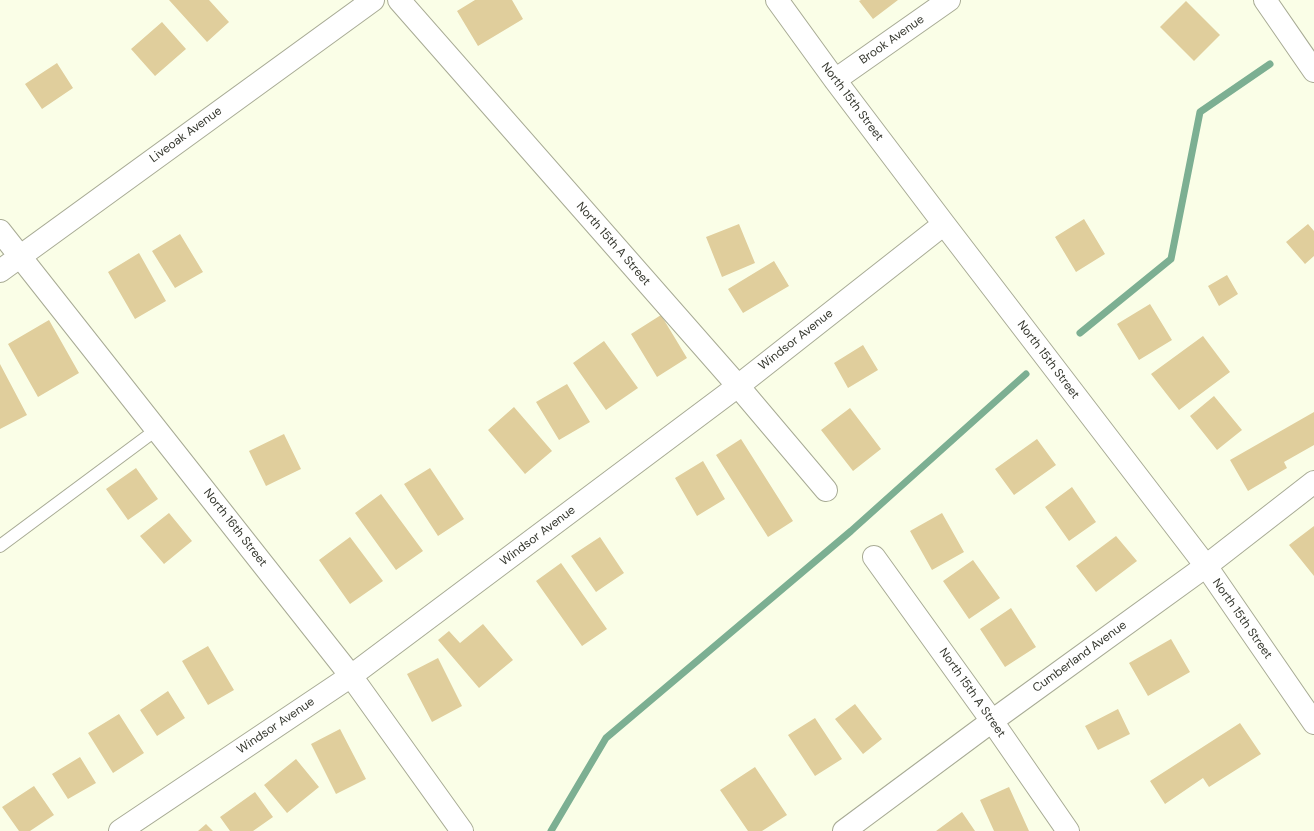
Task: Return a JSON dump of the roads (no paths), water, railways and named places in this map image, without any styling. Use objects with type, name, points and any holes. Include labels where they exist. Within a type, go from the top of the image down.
[{"type":"street","name":"Liveoak Avenue","points":[[0,271],[373,0]]},
{"type":"street","name":"North 15th A Street","points":[[399,0],[738,386],[826,490]]},
{"type":"street","name":"North 15th Street","points":[[777,0],[835,80],[944,224],[1206,566],[1314,723]]},
{"type":"street","name":"Brook Avenue","points":[[835,80],[949,0]]},
{"type":"street","points":[[1265,0],[1314,70]]},
{"type":"street","name":"Windsor Avenue","points":[[120,831],[351,676],[738,386],[944,224]]},
{"type":"street","name":"North 16th Street","points":[[0,231],[351,676],[462,831]]},
{"type":"street","name":"Cumberland Avenue","points":[[844,831],[992,721],[1206,566],[1314,482]]},
{"type":"street","name":"North 15th A Street","points":[[874,556],[992,721],[1068,831]]},
{"type":"lane","points":[[0,546],[156,430]]},
{"type":"waterway","points":[[1080,333],[1171,259],[1200,112],[1270,64]]},
{"type":"waterway","points":[[551,831],[606,738],[851,531],[1026,374]]}]
